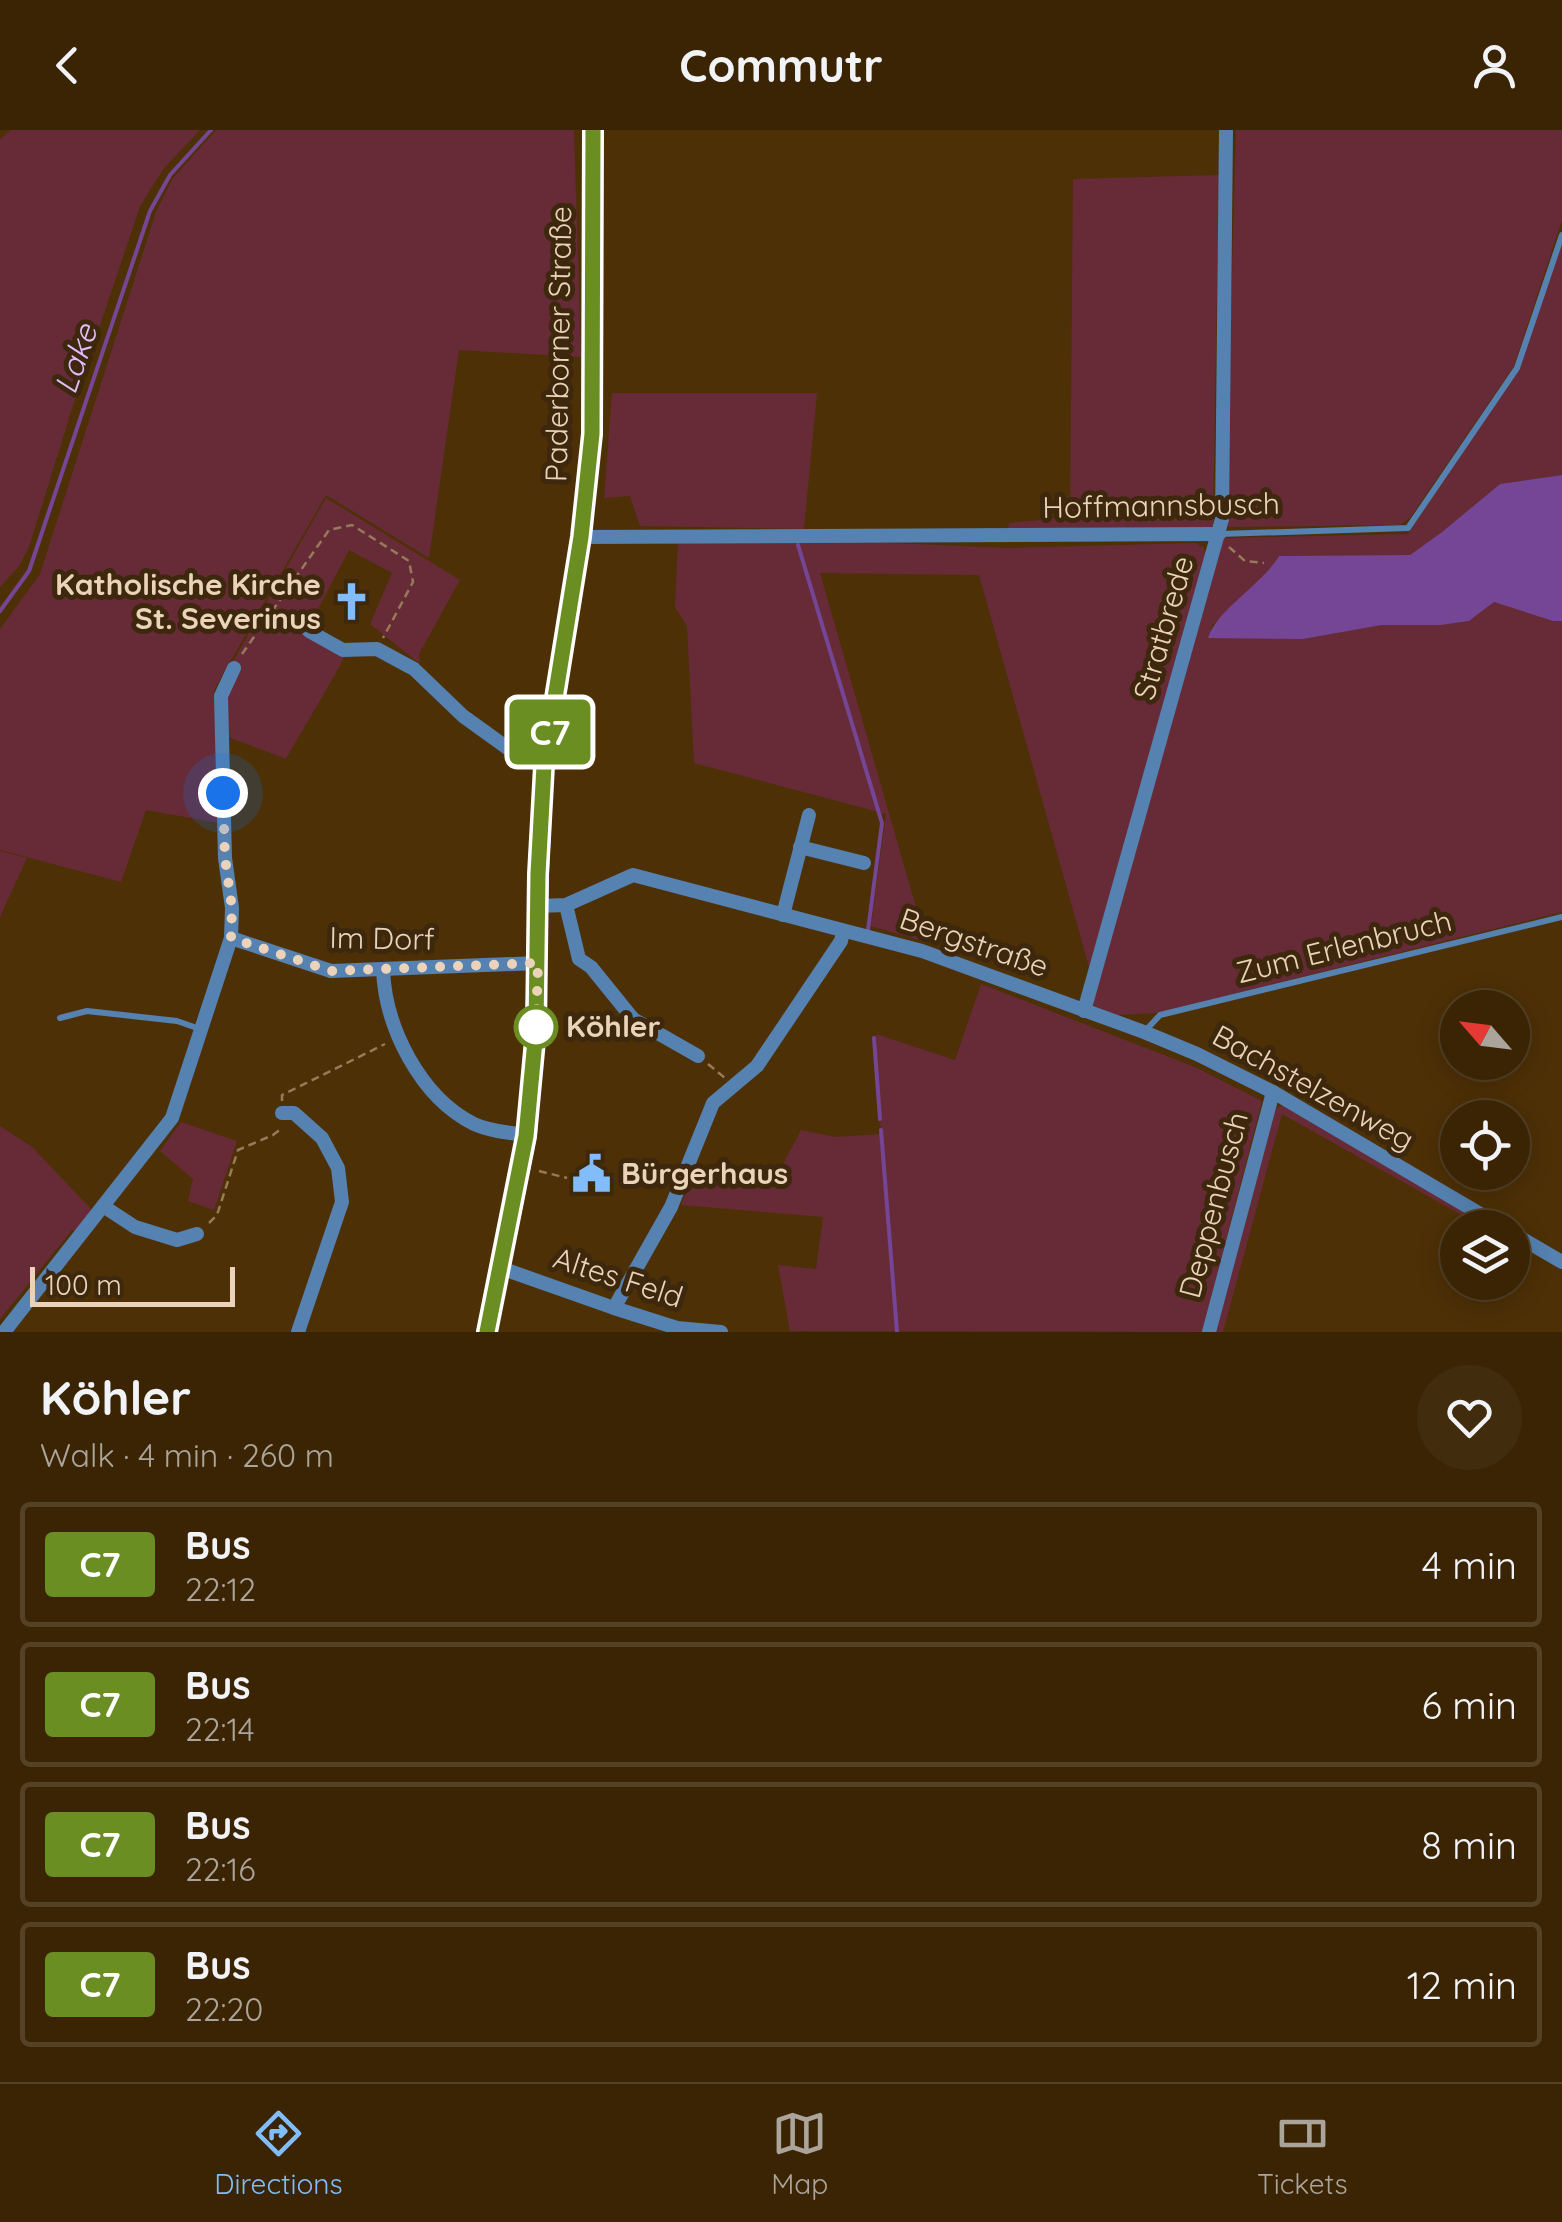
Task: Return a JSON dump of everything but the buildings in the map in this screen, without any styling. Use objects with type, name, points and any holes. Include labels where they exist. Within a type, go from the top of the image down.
[{"type":"main road","name":"Paderborner Straße","points":[[487,1332],[526,1136],[536,1030],[544,766],[581,537],[592,434],[594,130]]},
{"type":"street","name":"Stratbrede","points":[[1084,1010],[1222,519],[1226,130]]},
{"type":"street","name":"Hoffmannsbusch","points":[[581,537],[1219,534]]},
{"type":"street","points":[[309,631],[343,650],[377,648],[414,668],[463,716],[520,756],[544,766]]},
{"type":"street","points":[[4,1332],[172,1118],[231,938],[220,696],[234,668]]},
{"type":"street","points":[[783,915],[808,815]]},
{"type":"street","points":[[800,847],[864,863]]},
{"type":"street","name":"Bergstraße","points":[[538,906],[566,906],[633,875],[922,951],[1144,1032]]},
{"type":"street","points":[[566,906],[579,959],[592,967],[633,1019],[698,1056]]},
{"type":"street","points":[[614,1308],[671,1206],[713,1103],[757,1066],[844,932]]},
{"type":"street","name":"Im Dorf","points":[[231,938],[331,971],[538,963]]},
{"type":"street","points":[[383,969],[383,984],[399,1037],[418,1074],[440,1101],[474,1124],[526,1136]]},
{"type":"street","name":"Bachstelzenweg","points":[[1144,1032],[1273,1092],[1473,1210]]},
{"type":"street","name":"Deppenbusch","points":[[1209,1332],[1273,1092]]},
{"type":"street","points":[[282,1114],[294,1113],[322,1138],[338,1168],[342,1202],[298,1332]]},
{"type":"street","points":[[103,1206],[135,1227],[177,1240],[197,1234]]},
{"type":"street","points":[[1530,1243],[1562,1262]]},
{"type":"street","name":"Altes Feld","points":[[501,1268],[677,1328],[720,1332]]},
{"type":"lane","name":"Hoffmannsbusch","points":[[1219,534],[1408,528],[1517,368],[1562,235]]},
{"type":"lane","name":"Zum Erlenbruch","points":[[1144,1032],[1160,1016],[1562,917]]},
{"type":"lane","points":[[60,1018],[88,1010],[177,1021],[201,1030]]},
{"type":"path","points":[[234,668],[329,530],[352,526],[409,561],[413,582],[377,648]]},
{"type":"path","points":[[1219,534],[1245,562],[1264,563]]},
{"type":"path","points":[[273,608],[309,631]]},
{"type":"path","points":[[197,1234],[217,1215],[238,1150],[281,1129],[282,1095],[399,1037]]},
{"type":"path","points":[[698,1056],[734,1085]]},
{"type":"path","points":[[538,1171],[567,1178]]},
{"type":"shaded area","points":[[11,130],[200,130],[164,168],[140,206],[29,547],[19,566],[0,587],[0,139]]},
{"type":"shaded area","points":[[216,130],[574,130],[581,357],[459,350],[429,558],[326,495],[214,690],[219,823],[146,810],[121,882],[0,850],[0,629],[40,574],[156,212],[173,178]]},
{"type":"shaded area","points":[[1236,130],[1562,130],[1562,220],[1514,366],[1410,518],[1400,525],[1228,527],[1225,523]]},
{"type":"shaded area","points":[[1219,175],[1211,528],[1008,531],[1009,523],[1070,517],[1073,179]]},
{"type":"shaded area","points":[[1562,244],[1562,475],[1500,484],[1410,555],[1279,556],[1270,572],[1212,625],[1209,637],[1303,639],[1382,625],[1441,625],[1469,621],[1494,602],[1562,621],[1562,912],[1156,1013],[1116,1015],[1094,1006],[1091,1000],[1223,538],[1408,534],[1519,368]]},
{"type":"shaded area","points":[[612,393],[817,393],[804,529],[640,526],[630,496],[604,498]]},
{"type":"shaded area","points":[[1562,475],[1562,621],[1494,602],[1469,621],[1441,625],[1382,625],[1303,639],[1208,638],[1220,617],[1279,556],[1410,555],[1500,484]]},
{"type":"shaded area","points":[[326,498],[460,580],[419,654],[420,664],[370,624],[392,573],[349,550],[307,630],[347,652],[286,759],[226,736],[228,670]]},
{"type":"shaded area","points":[[820,540],[1008,548],[1196,543],[1204,548],[1206,557],[1089,967],[979,575],[820,573],[926,942],[871,926],[886,814],[694,763],[687,626],[675,607],[678,541]]},
{"type":"shaded area","points":[[0,851],[27,858],[0,917]]},
{"type":"shaded area","points":[[981,984],[1195,1067],[1262,1101],[1202,1332],[790,1331],[778,1265],[816,1269],[823,1217],[681,1205],[695,1169],[777,1176],[801,1130],[835,1137],[881,1134],[876,1034],[955,1060]]},
{"type":"shaded area","points":[[1286,1105],[1467,1210],[1453,1210],[1282,1114],[1223,1332],[1213,1332],[1272,1114]]},
{"type":"shaded area","points":[[181,1122],[237,1141],[214,1210],[188,1201],[193,1179],[160,1151]]},
{"type":"shaded area","points":[[0,1126],[32,1147],[92,1210],[0,1319]]},
{"type":"waterway","name":"Lake","points":[[0,611],[29,571],[150,211],[170,175],[211,130]]},
{"type":"waterway","points":[[798,545],[882,823],[868,930]]},
{"type":"waterway","points":[[874,1038],[880,1119]]},
{"type":"waterway","points":[[881,1130],[897,1332]]},
{"type":"bus line","name":"C7","points":[[487,1332],[526,1136],[536,1030],[544,766],[581,537],[592,434],[593,130]]},
{"type":"place","name":"Katholische Kirche St. Severinus","points":[[351,602]]},
{"type":"place","name":"Köhler","points":[[536,1027]]},
{"type":"place","name":"Bürgerhaus","points":[[591,1174]]},
{"type":"route","points":[[223,793],[231,938],[331,971],[538,963],[536,1027]]}]
